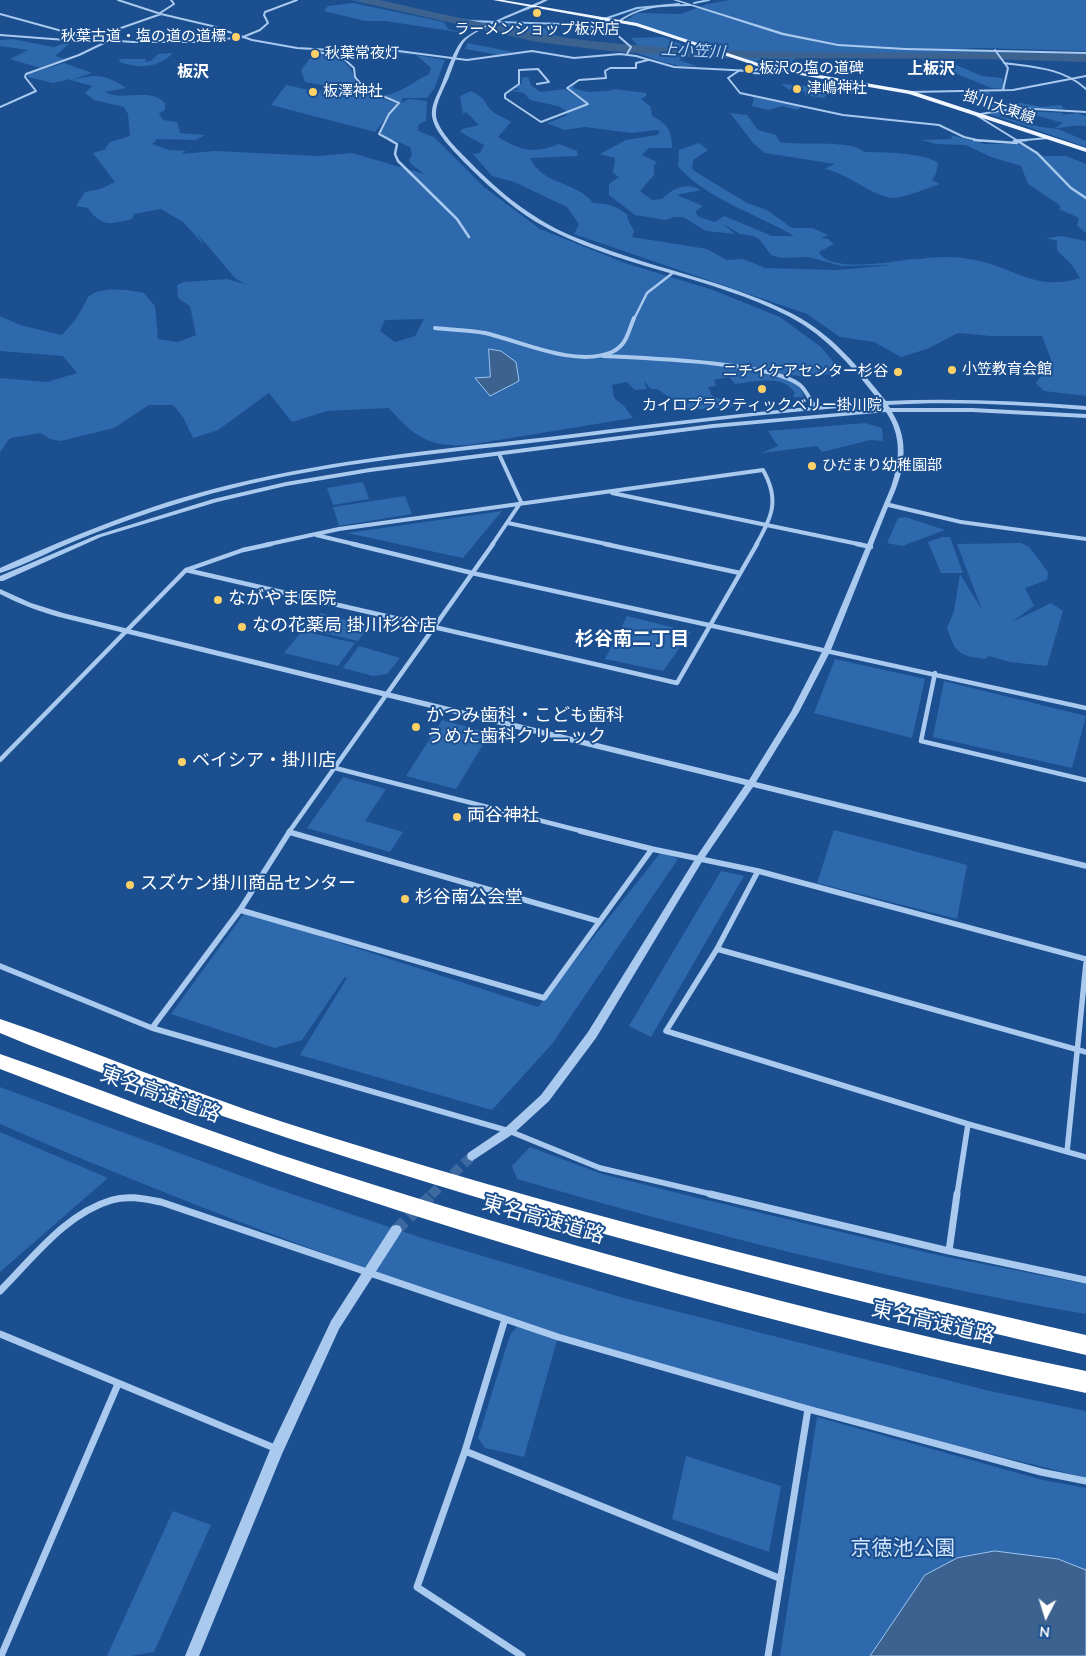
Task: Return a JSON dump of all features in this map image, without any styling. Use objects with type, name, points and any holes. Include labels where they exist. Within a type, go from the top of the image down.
[{"type":"highway","name":"東名高速道路","points":[[0,1026],[137,1079],[272,1127],[460,1185],[691,1251],[887,1300],[1086,1345]]},
{"type":"highway","name":"東名高速道路","points":[[0,1061],[118,1107],[265,1159],[446,1217],[694,1289],[885,1338],[1086,1382]]},
{"type":"main road","name":"掛川大東線","points":[[495,0],[611,20],[673,36],[729,57],[766,67],[910,92],[1086,150]]},
{"type":"street","points":[[118,0],[161,14],[212,26],[243,37],[342,57],[354,68],[354,76],[364,88],[399,103],[389,114],[379,134],[397,144],[395,154],[398,161],[457,219],[469,237]]},
{"type":"street","points":[[0,107],[36,91],[36,88],[25,77],[26,74],[79,56],[108,41],[122,28],[161,14],[174,4],[171,0]]},
{"type":"street","points":[[0,35],[30,34],[71,42],[196,42],[243,37],[260,30],[268,23],[264,15],[266,12],[297,0]]},
{"type":"street","points":[[472,1156],[509,1131],[546,1098],[592,1035],[700,858],[751,783],[795,712],[827,650],[871,547],[886,504],[896,487],[903,463],[903,446],[883,402],[834,345],[811,327],[755,300],[611,252],[553,229],[509,201],[448,140],[437,125],[434,117],[435,104],[452,60],[460,45],[469,36],[546,0]]},
{"type":"street","points":[[675,0],[783,34],[822,42],[878,48],[1086,53]]},
{"type":"street","points":[[612,32],[613,27],[619,22],[640,9],[663,5],[690,5]]},
{"type":"street","points":[[0,14],[58,28],[91,39],[108,41]]},
{"type":"street","points":[[611,20],[576,26],[612,32],[621,36],[632,47],[628,53]]},
{"type":"street","points":[[292,47],[349,51],[390,50],[452,60],[482,60],[532,51],[574,58],[628,53],[674,67],[740,70],[769,74],[782,70]]},
{"type":"street","points":[[996,52],[1008,68],[1003,90]]},
{"type":"street","points":[[536,84],[549,82],[538,69],[519,70],[519,84],[505,94],[505,98],[541,122],[559,117],[565,112],[588,104],[569,91],[567,88],[570,84],[578,80],[606,78],[605,71],[610,68],[636,68],[636,63],[648,60]]},
{"type":"street","points":[[1004,63],[1040,68],[1074,79],[1086,89]]},
{"type":"street","points":[[745,71],[766,67]]},
{"type":"street","points":[[740,70],[728,78],[740,93],[842,115],[939,125],[948,127],[966,138],[980,141],[1016,142],[1048,138]]},
{"type":"street","points":[[910,92],[1028,88],[1086,76]]},
{"type":"street","points":[[981,114],[990,110],[1005,108],[1070,111],[1086,114]]},
{"type":"street","points":[[968,110],[1016,142],[1037,153],[1071,188],[1086,198]]},
{"type":"street","points":[[602,356],[618,349],[625,343],[648,290],[674,272]]},
{"type":"street","points":[[435,328],[492,335],[547,352],[676,359],[776,374],[799,384],[815,407]]},
{"type":"street","points":[[0,571],[89,531],[183,499],[258,480],[390,459],[726,416],[883,402],[975,401],[1086,408]]},
{"type":"street","points":[[0,579],[99,536],[215,500],[314,479],[713,426],[888,410],[972,410],[1086,416]]},
{"type":"street","points":[[499,454],[521,502]]},
{"type":"street","points":[[0,760],[186,570],[243,550],[314,535],[521,502],[763,470],[773,487],[775,500],[766,526],[712,626],[677,684],[186,570]]},
{"type":"street","points":[[608,492],[871,547]]},
{"type":"street","points":[[152,1028],[240,910],[289,832],[336,768],[521,502]]},
{"type":"street","points":[[886,504],[960,522],[1086,539]]},
{"type":"street","points":[[508,523],[740,573]]},
{"type":"street","points":[[314,535],[472,573],[935,673],[1086,708]]},
{"type":"street","points":[[0,591],[12,598],[38,607],[127,630],[1086,866]]},
{"type":"street","points":[[935,673],[921,741],[1086,780]]},
{"type":"street","points":[[336,768],[652,849],[758,871],[1086,961],[1079,1050],[1067,1152]]},
{"type":"street","points":[[289,832],[598,921]]},
{"type":"street","points":[[240,910],[544,998],[652,849]]},
{"type":"street","points":[[758,871],[717,949],[666,1031],[968,1124],[1086,1158]]},
{"type":"street","points":[[717,949],[1086,1052]]},
{"type":"street","points":[[0,966],[152,1028],[509,1131],[600,1168],[949,1251],[1086,1280]]},
{"type":"street","points":[[949,1251],[968,1124]]},
{"type":"street","points":[[0,1291],[77,1217],[103,1202],[130,1196],[161,1202],[369,1271],[505,1319],[808,1409],[1041,1472],[1086,1481]]},
{"type":"street","points":[[192,1656],[277,1450],[335,1325],[396,1230]]},
{"type":"street","points":[[505,1319],[466,1451],[417,1587],[522,1656]]},
{"type":"street","points":[[0,1334],[277,1450]]},
{"type":"street","points":[[1,1656],[118,1384]]},
{"type":"street","points":[[768,1656],[779,1578],[808,1409]]},
{"type":"street","points":[[466,1451],[779,1578]]},
{"type":"green space","points":[[350,0],[386,3],[455,17],[491,20],[483,25],[495,27],[505,24],[530,25],[547,29],[554,35],[580,42],[639,47],[631,38],[663,37],[696,50],[710,47],[625,21],[637,13],[681,14],[707,4],[730,0],[1086,0],[1086,51],[978,48],[935,50],[1086,55],[1086,60],[797,57],[784,68],[773,66],[781,63],[767,58],[754,62],[737,58],[772,57],[655,53],[687,56],[679,60],[697,66],[680,66],[634,52],[559,43],[515,35]]},
{"type":"green space","points":[[353,3],[444,22],[448,29],[464,33],[385,21],[365,21],[324,11],[328,6]]},
{"type":"green space","points":[[12,39],[54,47],[67,42],[69,44],[55,56],[65,59],[40,68],[10,59],[28,50],[0,46],[0,40]]},
{"type":"green space","points":[[468,43],[513,52],[499,55],[465,49]]},
{"type":"green space","points":[[294,48],[351,53],[340,58],[351,69],[357,85],[364,91],[397,104],[375,132],[271,105],[286,85],[309,90],[305,92],[316,94],[328,86],[305,82],[301,70],[315,52],[324,52]]},
{"type":"green space","points":[[400,52],[445,60],[434,89],[427,98],[403,98],[401,103],[409,99],[427,101],[426,121],[419,124],[418,131],[434,137],[484,187],[540,229],[625,263],[713,290],[780,317],[821,347],[840,370],[818,377],[806,377],[731,367],[784,378],[800,388],[804,397],[793,397],[795,393],[790,387],[776,381],[735,384],[729,377],[714,380],[716,386],[708,387],[712,396],[738,406],[689,410],[657,389],[651,389],[644,381],[647,389],[635,390],[627,382],[612,385],[614,398],[624,406],[633,418],[468,445],[443,444],[423,438],[406,426],[389,408],[327,411],[292,422],[269,393],[218,430],[193,438],[183,417],[173,405],[149,405],[114,428],[61,441],[50,439],[41,433],[10,438],[0,452],[0,378],[47,382],[77,373],[63,356],[0,351],[0,316],[20,325],[62,335],[76,319],[89,296],[109,290],[144,293],[155,306],[158,339],[178,342],[196,335],[190,306],[178,298],[177,285],[184,282],[227,279],[245,284],[235,278],[196,232],[205,246],[183,222],[161,209],[134,214],[132,219],[107,223],[98,219],[88,208],[76,206],[85,192],[100,189],[115,182],[93,153],[107,149],[105,148],[110,142],[130,136],[128,114],[124,107],[94,100],[85,93],[92,86],[70,80],[70,79],[53,83],[28,77],[28,74],[64,63],[92,73],[71,80],[94,76],[106,77],[126,88],[105,92],[112,95],[144,95],[159,98],[165,103],[165,110],[159,113],[163,120],[177,122],[180,133],[205,135],[196,140],[157,139],[152,144],[169,150],[186,151],[181,154],[215,151],[318,156],[352,153],[424,174],[411,164],[409,160],[412,155],[410,147],[379,134],[392,111],[400,104],[384,95],[400,90],[429,74],[431,68],[416,55],[396,53]],"holes":[[[424,319],[415,336],[395,342],[380,331],[385,320]]]},
{"type":"green space","points":[[173,53],[161,62],[148,66],[134,66],[120,62],[119,59],[146,59],[145,62],[151,61],[158,54]]},
{"type":"green space","points":[[940,58],[982,76],[1002,78],[1005,89],[991,88],[921,59]]},
{"type":"green space","points":[[528,77],[531,85],[540,92],[565,89],[584,102],[567,88],[577,81],[573,88],[588,92],[614,89],[646,93],[646,96],[641,99],[651,107],[652,116],[668,128],[672,148],[649,148],[642,155],[657,162],[654,166],[654,175],[640,191],[652,200],[662,199],[675,189],[690,186],[701,190],[677,195],[703,206],[695,212],[699,217],[715,222],[724,216],[772,236],[794,236],[717,197],[689,177],[678,166],[679,150],[699,143],[708,150],[693,160],[692,169],[747,203],[767,210],[792,228],[812,228],[828,235],[821,238],[828,239],[834,244],[819,252],[825,259],[836,263],[865,264],[918,258],[914,260],[955,257],[980,261],[1040,281],[1065,281],[1080,278],[1071,264],[1057,250],[1057,241],[1046,238],[1061,236],[1086,241],[1086,396],[1044,391],[1036,383],[1045,370],[1053,365],[1042,336],[991,336],[958,333],[927,349],[901,357],[874,342],[840,337],[807,314],[574,234],[579,224],[567,207],[514,182],[492,176],[473,154],[480,153],[484,145],[460,132],[462,129],[479,125],[466,112],[463,114],[460,96],[471,91],[483,99],[494,113],[511,122],[498,137],[514,145],[528,150],[535,150],[559,144],[577,151],[578,156],[530,158],[543,174],[551,179],[578,191],[593,203],[612,206],[628,215],[627,218],[634,231],[632,237],[707,249],[727,260],[743,259],[765,268],[838,270],[893,265],[842,266],[808,257],[781,258],[771,255],[760,240],[754,236],[740,234],[723,224],[735,234],[706,231],[683,217],[674,217],[666,220],[635,215],[609,195],[609,184],[619,177],[613,173],[615,158],[600,154],[626,140],[657,135],[660,132],[657,130],[631,133],[585,127],[564,130],[547,123],[566,116],[568,112],[558,106],[530,100],[524,93],[511,91],[521,89],[514,88],[522,83],[522,78]]},
{"type":"green space","points":[[810,80],[853,88],[857,94],[828,92],[824,98],[805,95],[805,92],[788,89],[781,84],[809,86]]},
{"type":"green space","points":[[964,92],[989,92],[993,99],[1002,103],[1021,103],[1042,107],[1061,105],[1064,109],[1013,107],[991,102],[1008,107],[982,107],[960,95],[964,93],[973,95]]},
{"type":"green space","points":[[754,97],[801,107],[797,110],[782,106],[769,110],[752,106]]},
{"type":"green space","points":[[995,111],[1063,113],[1062,115],[1077,113],[1086,116],[1086,126],[1055,128],[1063,123],[1039,116],[1015,113],[999,116],[1041,127],[1058,129],[1086,141],[1086,147],[990,114]]},
{"type":"green space","points":[[730,113],[747,115],[758,130],[776,135],[780,142],[837,144],[857,148],[864,152],[924,157],[938,163],[936,174],[932,180],[940,184],[912,194],[893,198],[885,197],[841,175],[824,169],[835,164],[765,153],[754,144]]},
{"type":"green space","points":[[951,135],[985,144],[1018,144],[1044,156],[1066,156],[1086,164],[1086,233],[1077,226],[1079,218],[1059,209],[1061,207],[1058,204],[1028,184],[1021,166],[991,157],[966,145],[936,144],[922,140],[952,139]]},
{"type":"green space","points":[[865,423],[882,428],[883,441],[870,440],[822,452],[817,446],[761,453],[778,446],[768,431]]},
{"type":"green space","points":[[363,482],[369,499],[333,505],[327,488]]},
{"type":"green space","points":[[405,496],[412,514],[339,526],[333,507]]},
{"type":"green space","points":[[502,511],[463,558],[347,533]]},
{"type":"green space","points":[[905,517],[945,530],[902,546],[887,543],[898,518]]},
{"type":"green space","points":[[942,537],[950,537],[963,573],[941,573],[928,542]]},
{"type":"green space","points":[[1021,543],[1029,547],[1048,572],[1047,580],[1025,588],[1034,606],[1012,622],[1051,603],[1063,611],[1047,666],[1010,662],[989,656],[985,659],[963,654],[956,648],[947,628],[954,611],[960,574],[982,610],[957,544]]},
{"type":"green space","points":[[320,613],[369,626],[358,641],[307,629]]},
{"type":"green space","points":[[627,616],[691,632],[663,671],[605,659]]},
{"type":"green space","points":[[302,631],[355,643],[338,666],[284,653]]},
{"type":"green space","points":[[359,646],[400,658],[387,674],[373,676],[343,668]]},
{"type":"green space","points":[[835,659],[925,679],[912,738],[814,713]]},
{"type":"green space","points":[[944,681],[1086,716],[1072,768],[933,737]]},
{"type":"green space","points":[[442,720],[490,733],[456,789],[406,776]]},
{"type":"green space","points":[[343,777],[386,789],[365,821],[403,832],[390,852],[307,828]]},
{"type":"green space","points":[[834,830],[967,865],[957,919],[817,883]]},
{"type":"green space","points":[[662,851],[678,859],[552,1044],[492,1110],[300,1055],[347,978],[345,977],[302,1040],[275,1048],[171,1014],[245,912],[538,1007]]},
{"type":"green space","points":[[721,871],[744,876],[651,1037],[629,1026]]},
{"type":"green space","points":[[0,1087],[277,1189],[422,1238],[624,1298],[990,1391],[1086,1411],[1086,1478],[835,1416],[752,1393],[561,1335],[372,1270],[184,1200],[0,1124]]},
{"type":"green space","points":[[0,1132],[108,1178],[0,1272]]},
{"type":"green space","points":[[530,1147],[602,1174],[694,1197],[937,1255],[1086,1284],[1086,1314],[942,1287],[871,1271],[729,1237],[517,1179],[512,1166]]},
{"type":"green space","points":[[519,1324],[558,1337],[524,1457],[485,1448],[478,1438],[510,1335]]},
{"type":"green space","name":"京徳池公園","points":[[817,1417],[1043,1480],[1086,1488],[1086,1656],[780,1656]]},
{"type":"green space","points":[[686,1456],[781,1486],[769,1552],[672,1519]]},
{"type":"green space","points":[[173,1511],[211,1525],[154,1652],[131,1656],[107,1656]]},
{"type":"shaded area","points":[[489,349],[501,351],[516,362],[519,381],[490,396],[475,378],[490,377]]},
{"type":"shaded area","points":[[995,1551],[1058,1559],[1086,1570],[1086,1656],[870,1656],[925,1575],[957,1558]]},
{"type":"waterway","name":"上小笠川","points":[[364,0],[537,38],[609,47],[706,54],[983,55],[1086,58]]},
{"type":"waterway","points":[[694,3],[709,0]]},
{"type":"waterway","points":[[463,21],[564,24],[595,22],[637,8],[679,4]]},
{"type":"tunnel","points":[[431,1195],[472,1156]]},
{"type":"tunnel","points":[[396,1230],[433,1194]]},
{"type":"place","name":"ラーメンショップ板沢店","points":[[537,13]]},
{"type":"place","name":"秋葉古道・塩の道の道標","points":[[236,37]]},
{"type":"place","name":"秋葉常夜灯","points":[[315,54]]},
{"type":"place","name":"板沢の塩の道碑","points":[[749,69]]},
{"type":"place","name":"津嶋神社","points":[[797,89]]},
{"type":"place","name":"板澤神社","points":[[313,92]]},
{"type":"place","name":"小笠教育会館","points":[[952,370]]},
{"type":"place","name":"ニチイケアセンター杉谷","points":[[898,372]]},
{"type":"place","name":"カイロプラクティックベリー掛川院","points":[[762,389]]},
{"type":"place","name":"ひだまり幼稚園部","points":[[812,466]]},
{"type":"place","name":"ながやま医院","points":[[218,600]]},
{"type":"place","name":"なの花薬局 掛川杉谷店","points":[[242,627]]},
{"type":"place","name":"かつみ歯科・こども歯科 うめた歯科クリニック","points":[[416,727]]},
{"type":"place","name":"ベイシア・掛川店","points":[[182,762]]},
{"type":"place","name":"両谷神社","points":[[457,817]]},
{"type":"place","name":"スズケン掛川商品センター","points":[[130,885]]},
{"type":"place","name":"杉谷南公会堂","points":[[405,899]]},
{"type":"district","name":"上板沢","points":[[931,70]]},
{"type":"district","name":"板沢","points":[[193,73]]},
{"type":"district","name":"杉谷南二丁目","points":[[632,640]]}]
